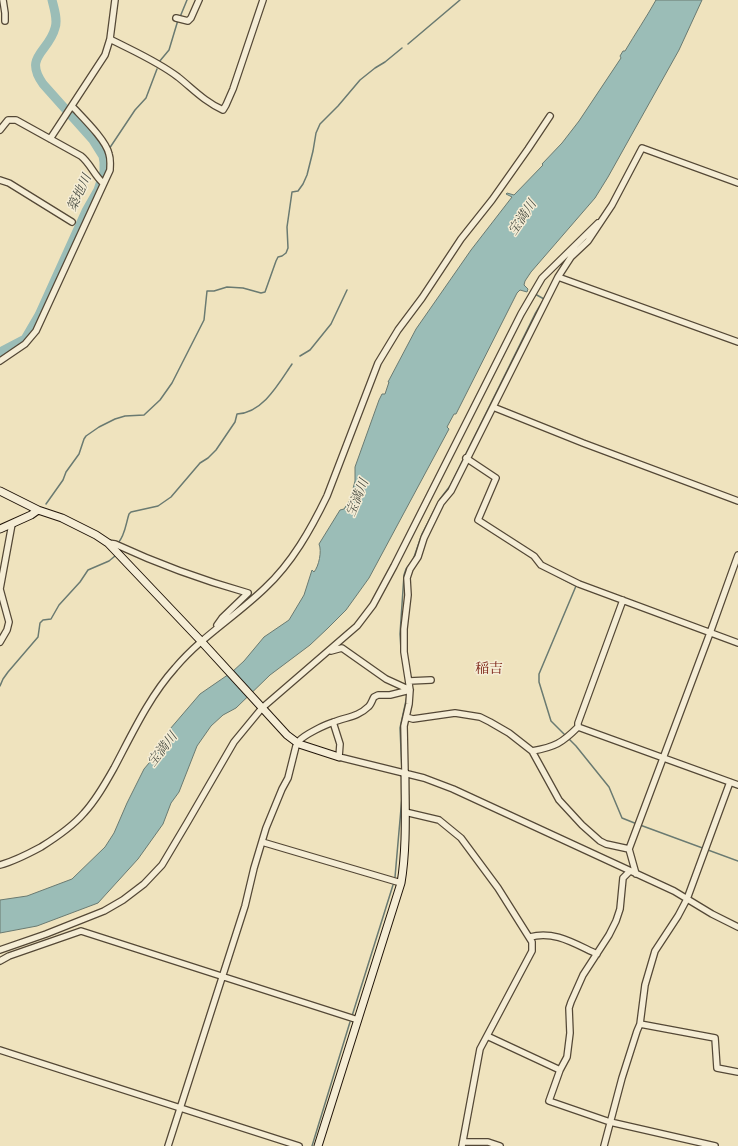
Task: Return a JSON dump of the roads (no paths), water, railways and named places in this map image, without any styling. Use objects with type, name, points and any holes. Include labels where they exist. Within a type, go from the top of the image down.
[{"type":"street","points":[[3,0],[5,13],[4,21]]},
{"type":"street","points":[[50,139],[105,55],[110,39],[115,0]]},
{"type":"street","points":[[176,18],[188,21],[191,18],[199,0]]},
{"type":"street","points":[[110,39],[162,66],[208,102],[223,110],[233,89],[263,0]]},
{"type":"street","points":[[0,361],[25,344],[36,331],[110,170],[109,153],[104,143],[72,107]]},
{"type":"street","points":[[0,865],[20,858],[51,841],[72,825],[84,813],[104,785],[158,690],[173,669],[191,650],[248,604],[274,579],[301,543],[317,517],[327,496],[378,362],[384,351],[422,298],[461,239],[492,200],[550,116]]},
{"type":"street","points":[[0,130],[8,120],[16,120],[76,152],[87,161],[97,178],[103,183]]},
{"type":"street","points":[[318,1146],[401,883],[403,871],[405,812],[404,726],[410,690],[404,652],[404,629],[408,595],[407,578],[410,569],[418,557],[424,538],[441,503],[451,491],[466,458],[558,277],[571,257],[588,240],[598,223],[612,205],[642,148],[738,183]]},
{"type":"street","points":[[0,180],[9,183],[72,222]]},
{"type":"street","points":[[0,950],[104,911],[124,900],[144,884],[162,865],[234,742],[260,706],[328,652],[366,616],[373,605],[521,314],[540,281],[548,271],[598,223]]},
{"type":"street","points":[[558,277],[738,342]]},
{"type":"street","points":[[493,407],[583,443],[738,501]]},
{"type":"street","points":[[466,458],[496,478],[478,520],[534,556],[541,565],[578,584],[738,642]]},
{"type":"street","points":[[0,491],[38,510],[62,518],[96,535],[108,543],[202,642],[287,736],[299,744],[339,757],[424,778],[453,789],[674,891],[687,900],[738,927]]},
{"type":"street","points":[[0,529],[38,510]]},
{"type":"street","points":[[0,642],[7,630],[8,622],[0,589],[12,524]]},
{"type":"street","points":[[108,543],[115,544],[156,563],[248,593],[222,618],[213,631]]},
{"type":"street","points":[[636,874],[629,849],[738,555]]},
{"type":"street","points":[[532,752],[560,744],[578,727],[578,723],[623,600]]},
{"type":"street","points":[[342,648],[346,635]]},
{"type":"street","points":[[328,652],[342,648]]},
{"type":"street","points":[[342,648],[386,679],[410,690]]},
{"type":"street","points":[[409,682],[432,680]]},
{"type":"street","points":[[168,1146],[245,906],[262,842],[282,789],[288,778],[297,744],[309,734],[333,722],[352,717],[362,712],[369,706],[374,697],[378,695],[390,695],[410,690]]},
{"type":"street","points":[[406,717],[413,719],[455,713],[480,717],[509,733],[532,752],[556,795],[582,825],[600,841],[606,844],[629,849]]},
{"type":"street","points":[[333,722],[340,744],[339,757]]},
{"type":"street","points":[[578,727],[738,785]]},
{"type":"street","points":[[604,1146],[622,1078],[640,1024],[644,992],[655,951],[687,900],[730,782]]},
{"type":"street","points":[[405,812],[439,820],[461,838],[498,888],[532,942],[532,951],[478,1054],[463,1144],[488,1142],[500,1146]]},
{"type":"street","points":[[262,842],[401,883]]},
{"type":"street","points":[[630,871],[623,878],[620,909],[616,921],[609,935],[583,975],[571,1002],[567,1058],[560,1070],[549,1101],[610,1122],[715,1146]]},
{"type":"street","points":[[0,961],[9,956],[81,931],[358,1020]]},
{"type":"street","points":[[530,937],[540,934],[558,937],[597,954]]},
{"type":"street","points":[[640,1024],[715,1038],[718,1068],[738,1072]]},
{"type":"street","points":[[487,1036],[560,1070]]},
{"type":"street","points":[[0,1050],[299,1146]]},
{"type":"water","name":"宝満川","points":[[656,0],[702,0],[679,50],[595,198],[531,272],[524,285],[528,289],[527,292],[520,290],[517,293],[456,414],[454,414],[447,427],[449,429],[369,578],[346,610],[310,645],[270,675],[236,708],[223,715],[211,726],[197,746],[179,792],[171,803],[163,824],[138,859],[98,903],[37,926],[0,933],[0,900],[27,896],[72,879],[105,847],[114,833],[144,769],[160,750],[170,729],[200,694],[232,672],[244,661],[264,637],[289,620],[304,595],[312,570],[314,572],[317,566],[320,558],[319,544],[340,510],[344,509],[350,500],[355,481],[355,467],[379,400],[382,394],[385,394],[388,382],[416,329],[471,250],[512,197],[506,194],[514,195],[543,165],[542,164],[562,143],[579,121],[621,58],[620,56],[623,51],[625,51]]},
{"type":"waterway","name":"築地川","points":[[0,352],[25,339],[39,315],[86,211],[98,190],[104,172],[103,156],[93,140],[43,84],[38,75],[36,60],[48,43],[56,25],[52,0]]},
{"type":"waterway","points":[[180,17],[187,0]]},
{"type":"waterway","points":[[408,44],[460,0]]},
{"type":"waterway","points":[[159,62],[169,50],[178,20]]},
{"type":"waterway","points":[[46,504],[79,454],[86,436],[115,419],[125,416],[144,415],[160,400],[172,383],[204,320],[207,291],[214,291],[227,287],[243,288],[261,293],[265,292],[278,257],[286,253],[288,248],[287,227],[292,192],[298,191],[307,175],[316,133],[320,124],[338,106],[360,80],[402,48]]},
{"type":"waterway","points":[[109,149],[135,110],[146,98],[157,69]]},
{"type":"waterway","name":"築地川","points":[[104,162],[107,155]]},
{"type":"waterway","points":[[300,356],[310,350],[331,324],[347,290]]},
{"type":"waterway","points":[[401,650],[400,634],[404,575],[406,569],[413,560],[422,534],[440,499],[450,486],[535,314],[544,299],[535,294]]},
{"type":"waterway","points":[[118,543],[124,533],[129,514],[131,512],[158,506],[171,497],[200,463],[216,450],[235,422],[237,414],[246,412],[262,403],[276,388],[292,364]]},
{"type":"waterway","points":[[0,686],[8,672],[38,637],[40,623],[43,620],[51,619],[59,605],[80,582],[88,570],[109,561],[115,556]]},
{"type":"waterway","points":[[557,576],[576,586],[539,674],[539,682],[551,721],[576,746],[609,787],[622,818],[637,824]]},
{"type":"waterway","points":[[402,772],[400,728],[407,696]]},
{"type":"waterway","points":[[395,877],[402,797]]},
{"type":"waterway","points":[[640,825],[738,861]]},
{"type":"waterway","points":[[352,1016],[393,885]]},
{"type":"waterway","points":[[312,1146],[350,1022]]},
{"type":"district","name":"稲吉","points":[[489,670]]}]
